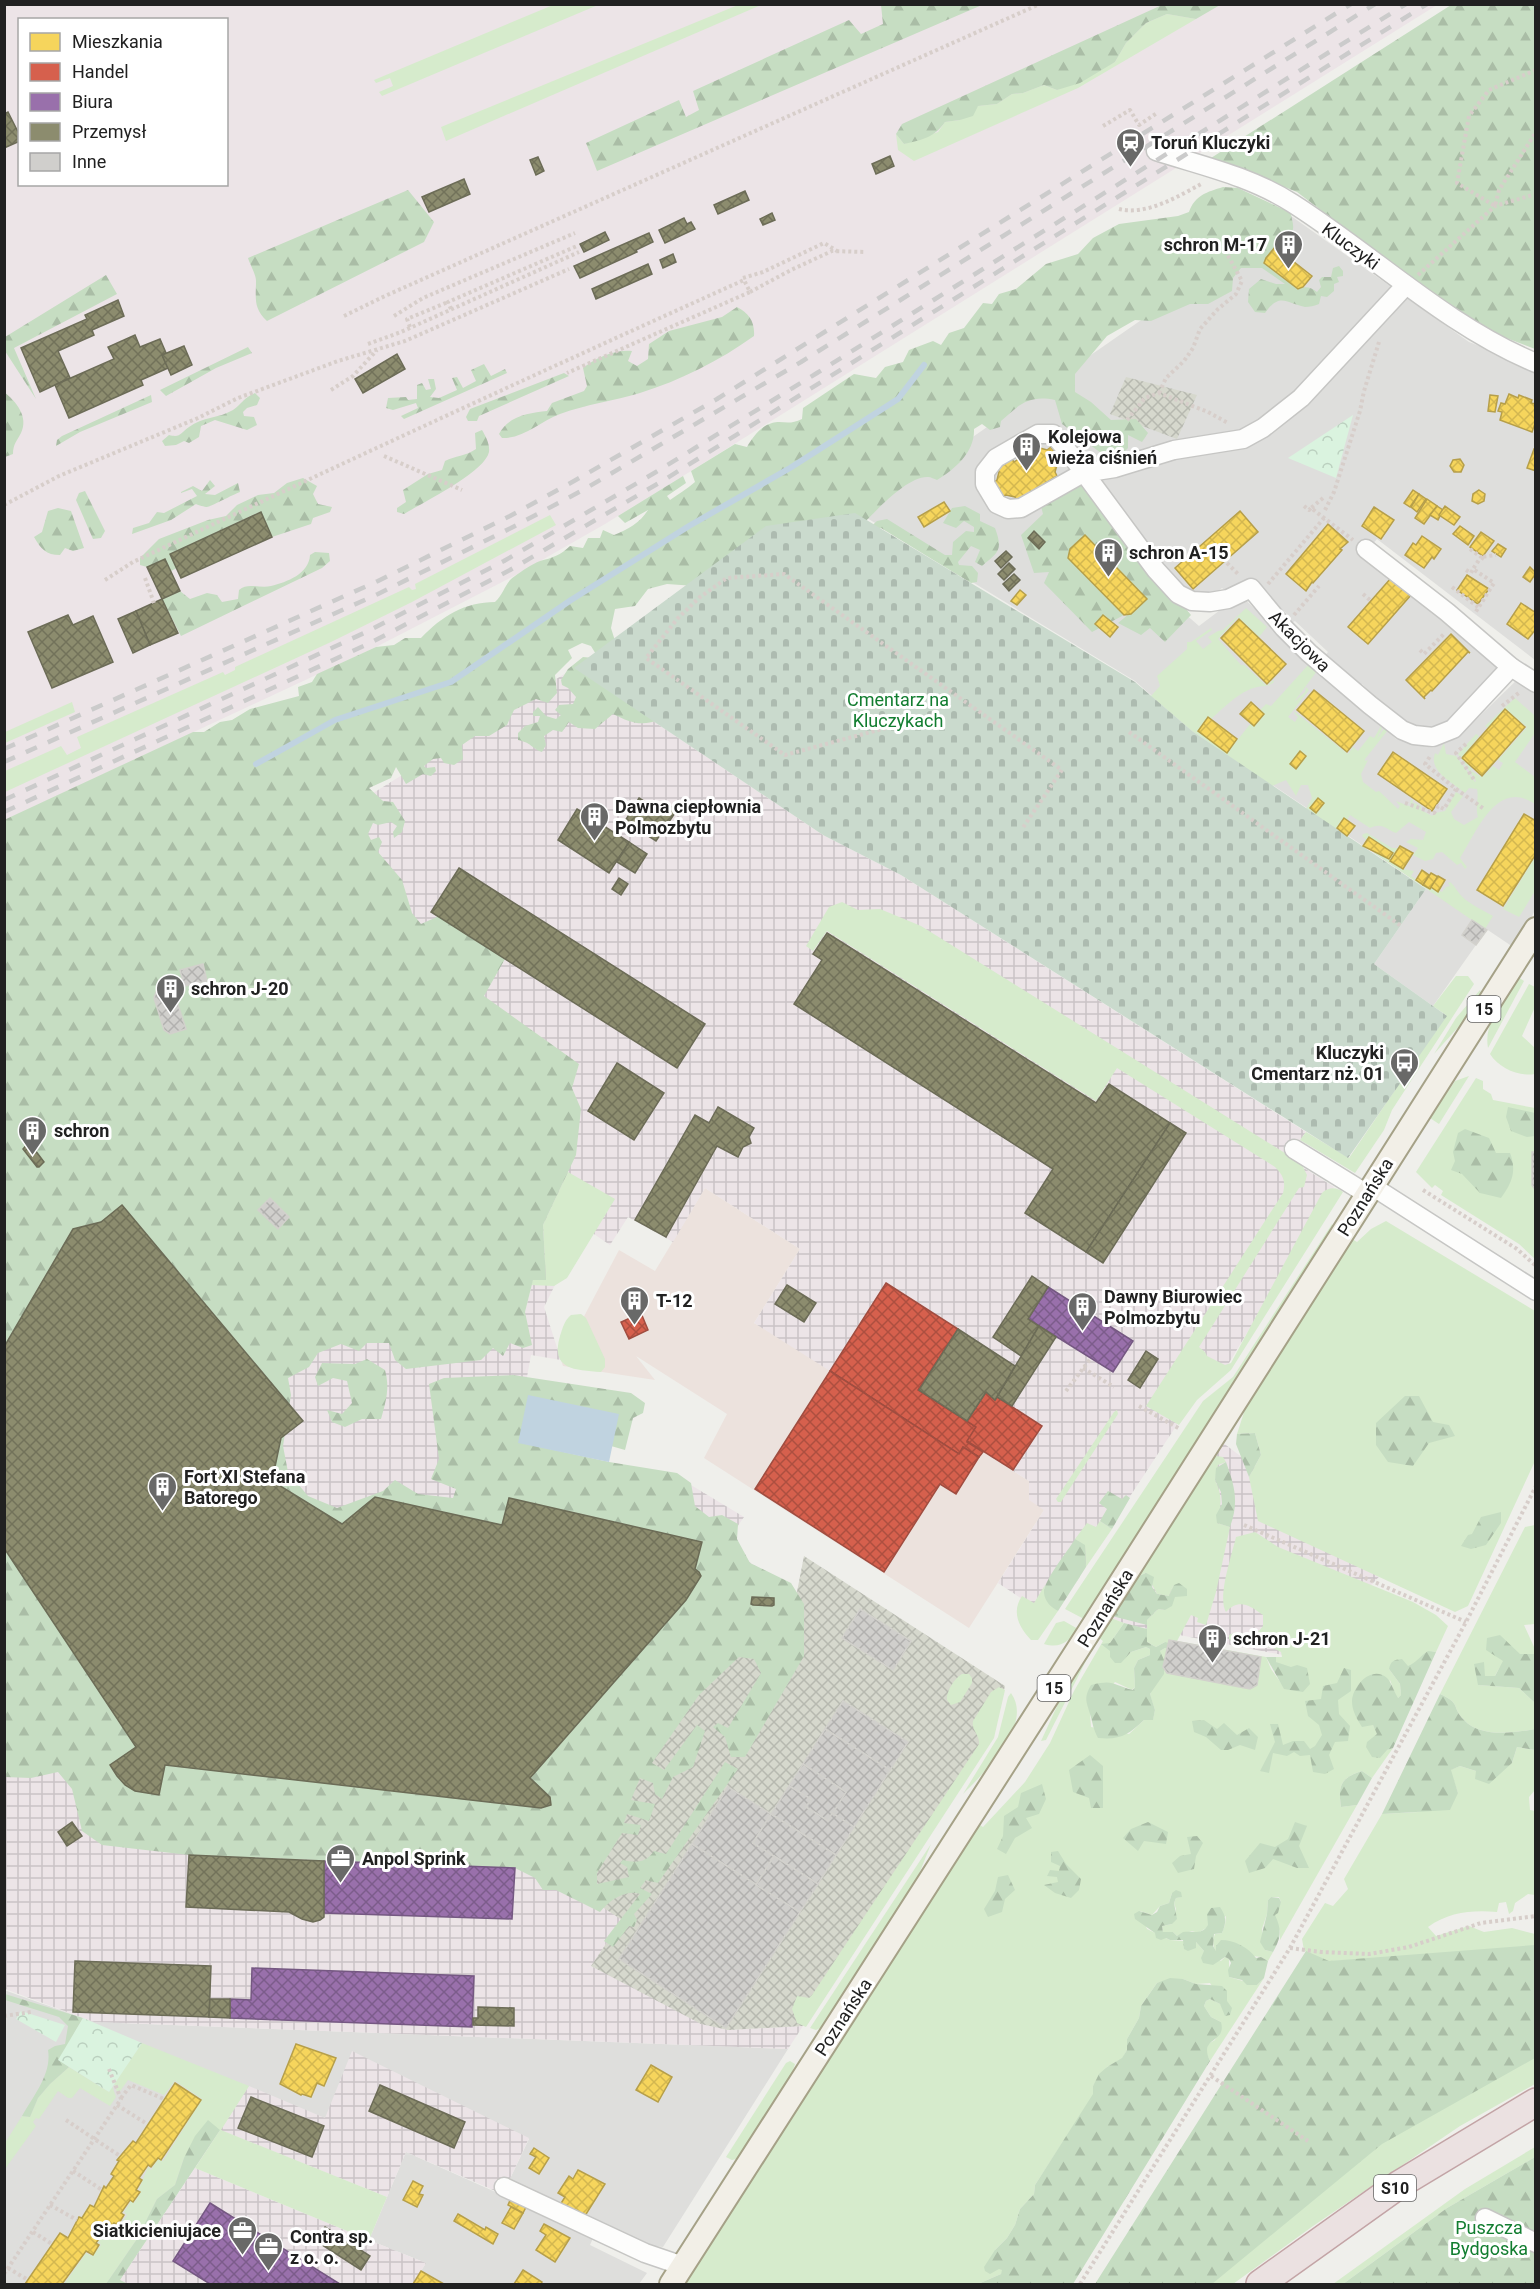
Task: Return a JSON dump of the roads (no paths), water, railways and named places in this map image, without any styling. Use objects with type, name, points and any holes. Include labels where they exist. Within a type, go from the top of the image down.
[{"type":"highway","name":"S10","points":[[1260,2284],[1400,2184],[1536,2102]]},
{"type":"main road","name":"Poznańska","points":[[677,2275],[1536,929]]},
{"type":"street","name":"Kluczyki","points":[[1156,151],[1250,180],[1292,203],[1467,328],[1536,363]]},
{"type":"street","points":[[1083,473],[1114,468],[1174,450],[1225,443],[1263,428],[1301,398],[1406,285]]},
{"type":"street","name":"Akacjowa","points":[[1083,473],[1021,508],[1002,507],[990,495],[984,478],[991,462],[1043,433],[1056,436],[1156,570],[1178,594],[1192,601],[1204,602],[1228,599],[1251,588],[1284,628],[1309,653],[1402,730],[1432,737],[1453,729],[1511,667]]},
{"type":"street","points":[[1366,549],[1468,630],[1531,686]]},
{"type":"street","points":[[1294,1149],[1370,1190],[1536,1291]]},
{"type":"street","points":[[504,2187],[645,2253],[677,2275]]},
{"type":"street","points":[[1485,2218],[1536,2243]]},
{"type":"water","points":[[528,1395],[619,1414],[609,1462],[518,1443]]},
{"type":"waterway","points":[[256,764],[335,720],[451,682],[571,600],[689,526],[790,468],[898,399],[924,365]]},
{"type":"railway","points":[[4,749],[378,581],[510,516],[574,481],[717,399],[1351,4]]},
{"type":"railway","points":[[4,762],[378,594],[583,490],[801,362],[1375,4]]},
{"type":"railway","points":[[4,800],[364,633],[504,561],[656,472],[817,373],[1406,4]]},
{"type":"railway","points":[[4,812],[370,643],[510,570],[664,480],[1427,4]]},
{"type":"place","name":"Toruń Kluczyki","points":[[1130,168]]},
{"type":"place","name":"schron M-17","points":[[1288,270]]},
{"type":"place","name":"Kolejowa wieża ciśnień","points":[[1027,472]]},
{"type":"place","name":"schron A-15","points":[[1108,578]]},
{"type":"place","name":"Dawna ciepłownia Polmozbytu","points":[[594,842]]},
{"type":"place","name":"schron J-20","points":[[170,1014]]},
{"type":"place","name":"Kluczyki Cmentarz nż. 01","points":[[1405,1088]]},
{"type":"place","name":"schron","points":[[33,1156]]},
{"type":"place","name":"T-12","points":[[635,1326]]},
{"type":"place","name":"Dawny Biurowiec Polmozbytu","points":[[1083,1332]]},
{"type":"place","name":"Fort XI Stefana Batorego","points":[[163,1512]]},
{"type":"place","name":"schron J-21","points":[[1212,1664]]},
{"type":"place","name":"Anpol Sprink","points":[[341,1884]]},
{"type":"place","name":"Siatkicieniujace","points":[[242,2256]]},
{"type":"place","name":"Contra sp. z o. o.","points":[[269,2272]]},
{"type":"park label","name":"Cmentarz na Kluczykach","points":[[898,709]]},
{"type":"park label","name":"Puszcza Bydgoska","points":[[1489,2237]]}]
